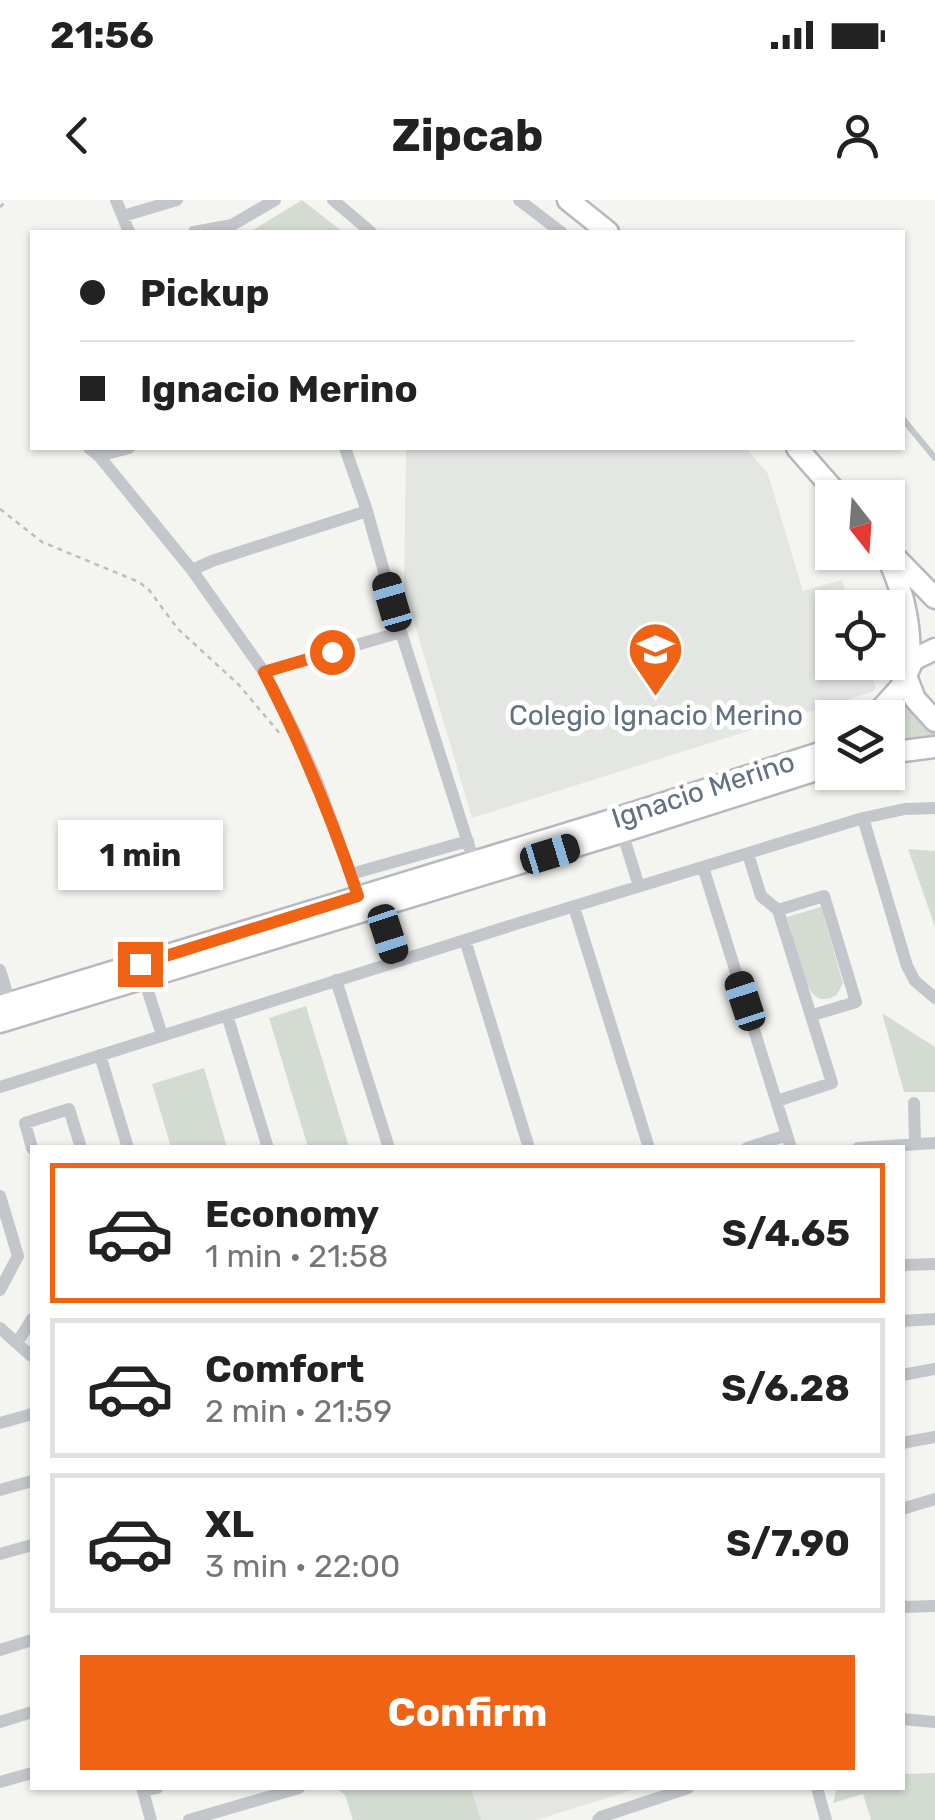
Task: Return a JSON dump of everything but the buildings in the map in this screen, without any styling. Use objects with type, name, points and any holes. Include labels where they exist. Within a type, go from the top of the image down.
[{"type":"main road","points":[[568,200],[606,230]]},
{"type":"main road","points":[[800,450],[826,480]]},
{"type":"main road","points":[[905,569],[935,598]]},
{"type":"main road","points":[[893,570],[908,618],[907,671],[915,699],[935,721]]},
{"type":"main road","points":[[889,700],[918,656],[935,649]]},
{"type":"main road","points":[[905,750],[935,746]]},
{"type":"main road","name":"Ignacio Merino","points":[[473,859],[618,818],[815,754]]},
{"type":"main road","points":[[3,1011],[144,978],[367,904],[473,859],[622,832],[815,770]]},
{"type":"main road","points":[[3,1011],[367,904]]},
{"type":"street","points":[[116,200],[128,230]]},
{"type":"street","points":[[123,216],[178,200]]},
{"type":"street","points":[[233,229],[275,200]]},
{"type":"street","points":[[334,200],[370,230]]},
{"type":"street","points":[[520,200],[558,230]]},
{"type":"street","points":[[347,450],[473,859],[351,874]]},
{"type":"street","points":[[94,452],[192,570],[264,672],[318,784],[351,874],[396,961]]},
{"type":"street","points":[[192,570],[367,511]]},
{"type":"street","points":[[264,672],[401,632]]},
{"type":"street","points":[[0,1088],[863,818],[905,808],[935,808]]},
{"type":"street","points":[[863,818],[906,966],[935,998]]},
{"type":"street","points":[[622,832],[640,886]]},
{"type":"street","points":[[748,854],[760,896],[778,910],[832,1083],[777,1101]]},
{"type":"street","points":[[703,868],[789,1141]]},
{"type":"street","points":[[778,910],[824,896],[856,1002],[812,1015]]},
{"type":"street","points":[[574,907],[648,1145]]},
{"type":"street","points":[[465,940],[528,1145]]},
{"type":"street","points":[[0,970],[3,1011]]},
{"type":"street","points":[[144,978],[162,1035]]},
{"type":"street","points":[[336,980],[388,1145]]},
{"type":"street","points":[[227,1015],[267,1145]]},
{"type":"street","points":[[100,1055],[127,1145]]},
{"type":"street","points":[[914,1102],[916,1144]]},
{"type":"street","points":[[31,1145],[25,1123],[69,1109],[80,1145]]},
{"type":"street","points":[[905,1145],[935,1142]]},
{"type":"street","points":[[0,1196],[18,1256],[0,1290]]},
{"type":"street","points":[[905,1266],[935,1264]]},
{"type":"street","points":[[905,1320],[935,1319]]},
{"type":"street","points":[[17,1343],[30,1322]]},
{"type":"street","points":[[0,1328],[30,1355]]},
{"type":"street","points":[[905,1375],[935,1369]]},
{"type":"street","points":[[0,1423],[30,1415]]},
{"type":"street","points":[[905,1443],[935,1437]]},
{"type":"street","points":[[0,1490],[30,1482]]},
{"type":"street","points":[[905,1508],[935,1499]]},
{"type":"street","points":[[0,1554],[30,1546]]},
{"type":"street","points":[[905,1607],[935,1606]]},
{"type":"street","points":[[0,1650],[30,1641]]},
{"type":"street","points":[[0,1722],[30,1713]]},
{"type":"street","points":[[905,1719],[935,1722]]},
{"type":"street","points":[[0,1782],[30,1774]]},
{"type":"street","points":[[150,1790],[143,1792],[151,1820]]},
{"type":"street","points":[[188,1820],[292,1790]]},
{"type":"street","points":[[598,1820],[682,1790]]},
{"type":"street","points":[[817,1790],[822,1819]]},
{"type":"street","points":[[238,1806],[242,1820]]},
{"type":"lane","points":[[905,422],[935,458]]},
{"type":"path","points":[[0,207],[7,200]]},
{"type":"path","points":[[0,509],[42,542],[139,582],[149,590],[178,629],[239,685],[287,743]]},
{"type":"shaded area","points":[[302,200],[340,230],[253,230]]},
{"type":"shaded area","points":[[406,450],[748,450],[768,474],[803,591],[842,580],[845,590],[815,590],[815,680],[873,680],[876,688],[847,700],[815,700],[815,710],[472,818],[404,588]]},
{"type":"shaded area","points":[[903,693],[935,733],[935,742],[905,745],[905,700],[897,700]]},
{"type":"shaded area","points":[[908,849],[935,851],[935,927]]},
{"type":"shaded area","points":[[821,907],[843,983],[837,995],[826,999],[810,990],[787,917]]},
{"type":"shaded area","points":[[306,1006],[348,1145],[307,1145],[269,1018]]},
{"type":"shaded area","points":[[882,1013],[935,1047],[935,1092],[904,1092]]},
{"type":"shaded area","points":[[204,1068],[226,1145],[170,1145],[152,1084]]},
{"type":"shaded area","points":[[935,1773],[935,1820],[871,1820],[863,1794],[833,1803],[836,1790],[905,1790],[905,1774]]},
{"type":"shaded area","points":[[339,1790],[472,1790],[481,1820],[353,1820],[345,1795]]},
{"type":"shaded area","points":[[472,1790],[633,1790],[536,1820],[481,1820]]},
{"type":"place","name":"Colegio Ignacio Merino","points":[[656,698]]},
{"type":"route","points":[[140,964],[358,896],[318,784],[264,672],[332,652]]}]
